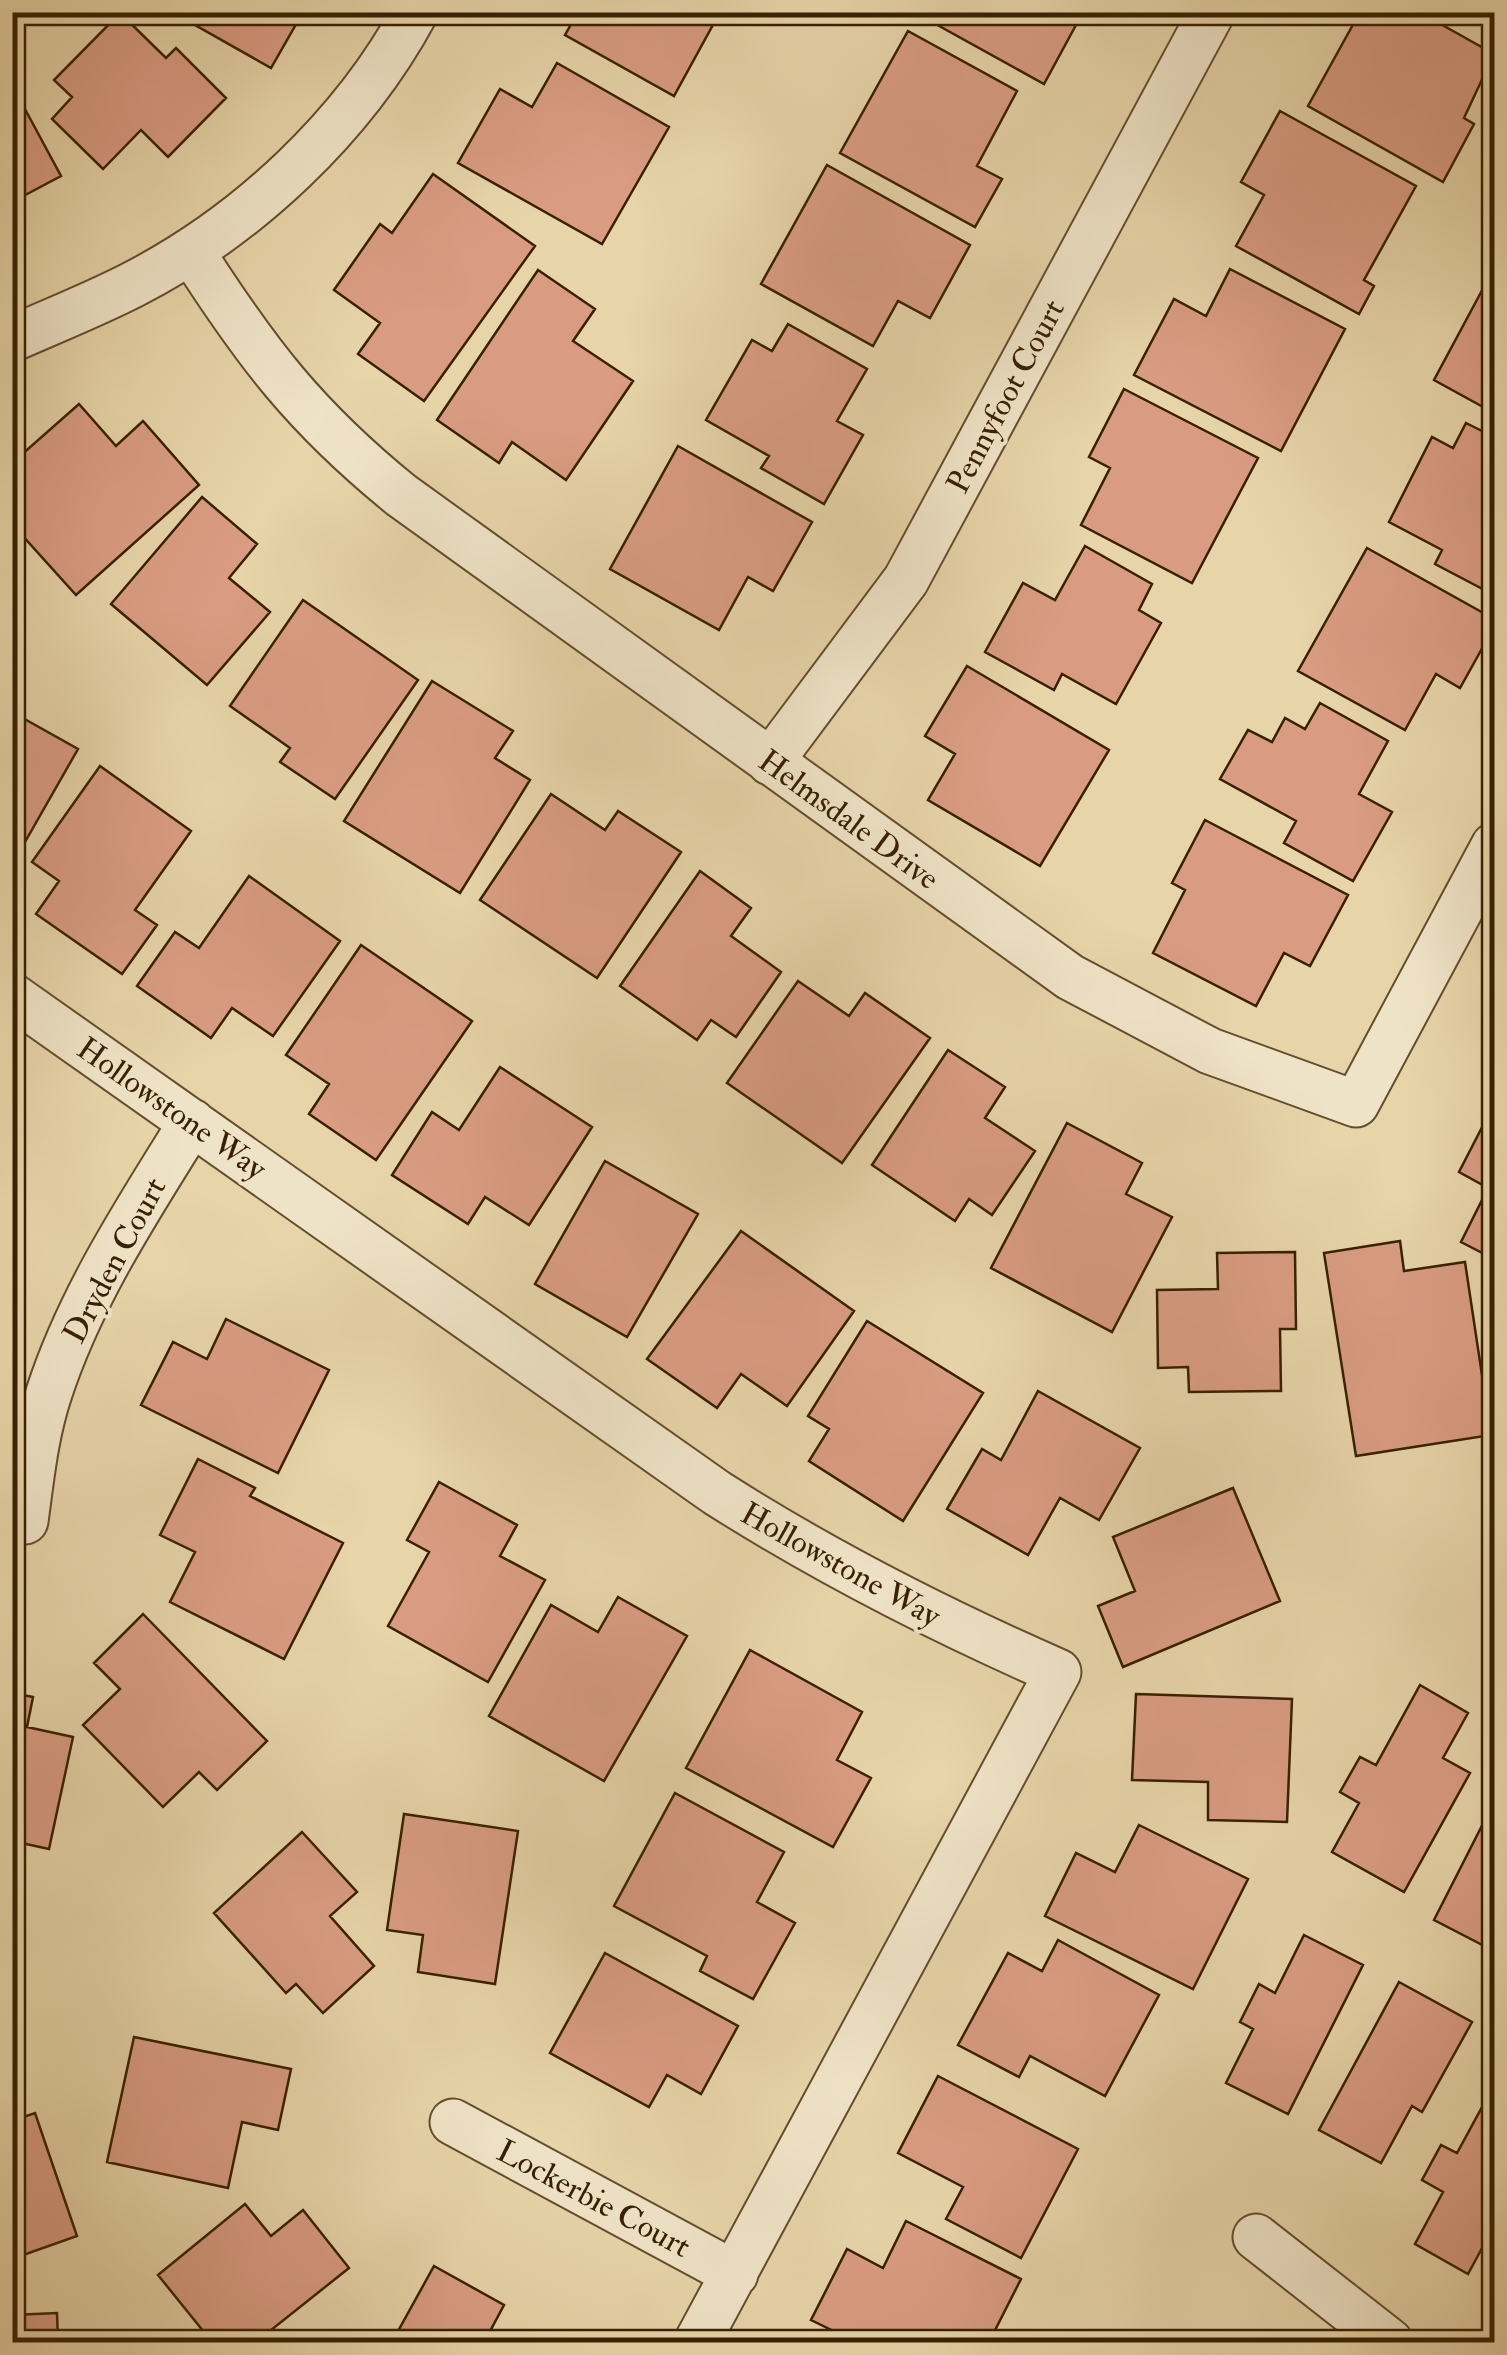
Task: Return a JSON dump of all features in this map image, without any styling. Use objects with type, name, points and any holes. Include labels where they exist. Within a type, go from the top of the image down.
[{"type":"street","points":[[12,338],[132,286],[191,251],[275,186],[361,95],[415,12]]},
{"type":"street","name":"Pennyfoot Court","points":[[770,762],[906,580],[1212,12]]},
{"type":"street","name":"Helmsdale Drive","points":[[191,251],[255,350],[300,405],[353,456],[1070,976],[1210,1051],[1356,1104],[1494,846]]},
{"type":"street","name":"Hollowstone Way","points":[[12,996],[717,1494],[825,1561],[939,1620],[1058,1672],[697,2342]]},
{"type":"street","name":"Dryden Court","points":[[25,1521],[34,1452],[48,1394],[72,1334],[102,1269],[192,1122]]},
{"type":"street","name":"Lockerbie Court","points":[[453,2122],[735,2274]]},
{"type":"street","points":[[1256,2237],[1390,2342]]},
{"type":"building","points":[[172,12],[303,12],[271,68]]},
{"type":"building","points":[[578,12],[720,12],[674,96],[565,35]]},
{"type":"building","points":[[914,12],[1083,12],[1044,84]]},
{"type":"building","points":[[1360,12],[1419,12],[1494,54],[1464,118],[1474,124],[1443,182],[1308,106]]},
{"type":"building","points":[[120,13],[166,58],[176,48],[226,98],[168,157],[141,130],[103,169],[52,119],[72,97],[54,80]]},
{"type":"building","points":[[908,31],[1017,91],[977,166],[1002,179],[975,227],[840,153]]},
{"type":"building","points":[[557,63],[669,127],[602,244],[458,163],[500,89],[532,107]]},
{"type":"building","points":[[12,85],[61,176],[12,202]]},
{"type":"building","points":[[1280,111],[1416,186],[1364,280],[1374,286],[1359,314],[1236,246],[1264,195],[1241,182]]},
{"type":"building","points":[[827,165],[970,245],[930,318],[898,301],[873,346],[761,284]]},
{"type":"building","points":[[433,174],[535,246],[424,401],[358,354],[380,323],[334,290],[380,224],[392,233]]},
{"type":"building","points":[[1494,268],[1494,413],[1434,380]]},
{"type":"building","points":[[1230,269],[1345,329],[1281,451],[1134,375],[1174,299],[1206,316]]},
{"type":"building","points":[[538,270],[595,309],[573,341],[633,381],[566,480],[512,442],[499,463],[437,420]]},
{"type":"building","points":[[788,324],[867,369],[837,421],[863,435],[824,504],[761,468],[769,456],[706,420],[752,340],[772,351]]},
{"type":"building","points":[[1124,389],[1258,458],[1192,583],[1081,525],[1110,468],[1089,457]]},
{"type":"building","points":[[79,404],[116,446],[143,421],[199,485],[76,595],[12,524],[12,463]]},
{"type":"building","points":[[1466,423],[1494,437],[1494,595],[1435,564],[1442,550],[1389,522],[1432,437],[1453,448]]},
{"type":"building","points":[[678,446],[812,522],[773,591],[748,577],[719,630],[610,569]]},
{"type":"building","points":[[202,497],[257,544],[229,578],[270,612],[207,685],[111,604]]},
{"type":"building","points":[[1085,546],[1152,584],[1139,610],[1161,623],[1116,704],[1062,674],[1054,690],[985,652],[1023,583],[1055,600]]},
{"type":"building","points":[[1367,548],[1494,619],[1494,627],[1460,688],[1436,674],[1405,730],[1298,671]]},
{"type":"building","points":[[303,600],[418,680],[335,799],[280,762],[290,748],[230,706]]},
{"type":"building","points":[[967,666],[1109,750],[1040,866],[928,800],[955,754],[925,736]]},
{"type":"building","points":[[432,681],[513,731],[495,758],[530,780],[460,893],[344,821]]},
{"type":"building","points":[[1320,703],[1388,741],[1359,794],[1392,812],[1353,881],[1284,843],[1296,821],[1220,779],[1248,730],[1272,742],[1285,718],[1305,729]]},
{"type":"building","points":[[12,712],[78,749],[21,849],[12,845]]},
{"type":"building","points":[[100,766],[191,831],[135,910],[157,925],[122,974],[36,914],[59,881],[32,862]]},
{"type":"building","points":[[551,794],[605,830],[618,811],[681,852],[597,978],[480,900]]},
{"type":"building","points":[[1205,820],[1348,895],[1310,966],[1284,953],[1256,1006],[1153,953],[1185,890],[1172,883]]},
{"type":"building","points":[[700,871],[751,908],[731,936],[781,972],[736,1037],[711,1020],[697,1040],[620,986]]},
{"type":"building","points":[[249,876],[340,941],[273,1036],[232,1008],[211,1038],[137,986],[175,932],[199,948]]},
{"type":"building","points":[[361,945],[472,1021],[376,1160],[309,1114],[329,1084],[286,1055]]},
{"type":"building","points":[[798,981],[849,1016],[865,993],[930,1038],[842,1163],[727,1083]]},
{"type":"building","points":[[948,1050],[1005,1087],[985,1118],[1035,1151],[992,1215],[969,1199],[955,1221],[872,1165]]},
{"type":"building","points":[[500,1067],[592,1127],[529,1225],[485,1197],[468,1224],[392,1175],[432,1112],[459,1130]]},
{"type":"building","points":[[1494,1104],[1494,1259],[1461,1242],[1488,1188],[1459,1172]]},
{"type":"building","points":[[1067,1123],[1142,1163],[1126,1194],[1172,1217],[1112,1332],[991,1268]]},
{"type":"building","points":[[605,1161],[698,1214],[627,1337],[535,1284]]},
{"type":"building","points":[[741,1231],[854,1311],[787,1406],[741,1374],[717,1408],[647,1359]]},
{"type":"building","points":[[1400,1241],[1404,1271],[1465,1262],[1491,1435],[1356,1456],[1324,1253]]},
{"type":"building","points":[[1295,1252],[1296,1329],[1280,1329],[1281,1391],[1189,1392],[1188,1367],[1158,1368],[1157,1290],[1218,1289],[1217,1253]]},
{"type":"building","points":[[226,1319],[329,1370],[278,1473],[141,1405],[173,1342],[207,1359]]},
{"type":"building","points":[[867,1321],[983,1393],[903,1521],[809,1461],[829,1429],[808,1416]]},
{"type":"building","points":[[1038,1391],[1140,1448],[1099,1520],[1060,1498],[1028,1555],[947,1509],[982,1449],[1001,1460]]},
{"type":"building","points":[[198,1459],[255,1488],[250,1496],[343,1543],[284,1659],[170,1602],[195,1552],[160,1535]]},
{"type":"building","points":[[439,1482],[517,1525],[500,1556],[545,1580],[488,1682],[388,1626],[429,1552],[407,1540]]},
{"type":"building","points":[[1233,1488],[1280,1601],[1123,1667],[1098,1606],[1135,1591],[1113,1537]]},
{"type":"building","points":[[618,1597],[687,1636],[604,1781],[489,1716],[551,1605],[598,1632]]},
{"type":"building","points":[[143,1614],[267,1741],[217,1790],[199,1772],[163,1807],[83,1725],[120,1689],[94,1663]]},
{"type":"building","points":[[750,1650],[862,1712],[837,1760],[871,1778],[833,1847],[686,1768]]},
{"type":"building","points":[[1420,1685],[1468,1713],[1443,1758],[1470,1773],[1404,1892],[1332,1852],[1359,1803],[1340,1792],[1360,1757],[1376,1765]]},
{"type":"building","points":[[12,1693],[33,1697],[27,1727],[73,1737],[49,1849],[12,1841]]},
{"type":"building","points":[[1136,1694],[1292,1699],[1287,1822],[1208,1820],[1208,1782],[1132,1780]]},
{"type":"building","points":[[675,1793],[784,1852],[757,1902],[795,1923],[753,1999],[700,1971],[707,1956],[614,1906]]},
{"type":"building","points":[[1494,1802],[1494,1951],[1434,1920]]},
{"type":"building","points":[[404,1814],[518,1831],[495,1984],[418,1972],[423,1935],[387,1930]]},
{"type":"building","points":[[1139,1825],[1248,1879],[1193,1989],[1045,1916],[1076,1853],[1115,1872]]},
{"type":"building","points":[[302,1832],[357,1892],[330,1916],[374,1966],[323,2013],[296,1984],[286,1993],[214,1913]]},
{"type":"building","points":[[1304,1935],[1363,1965],[1288,2114],[1226,2083],[1253,2029],[1240,2022],[1259,1984],[1275,1993]]},
{"type":"building","points":[[1058,1940],[1159,1995],[1105,2096],[1030,2056],[1019,2077],[958,2045],[1008,1953],[1042,1971]]},
{"type":"building","points":[[605,1953],[738,2026],[701,2094],[667,2075],[649,2107],[550,2053]]},
{"type":"building","points":[[1399,1982],[1472,2022],[1422,2112],[1412,2106],[1381,2163],[1319,2130]]},
{"type":"building","points":[[134,2037],[291,2069],[278,2130],[242,2122],[228,2188],[107,2162]]},
{"type":"building","points":[[938,2076],[1078,2149],[1021,2258],[946,2219],[963,2187],[898,2153]]},
{"type":"building","points":[[1494,2085],[1494,2226],[1468,2274],[1415,2244],[1443,2192],[1422,2180],[1441,2145],[1457,2153]]},
{"type":"building","points":[[35,2113],[77,2236],[12,2259],[12,2121]]},
{"type":"building","points":[[245,2204],[271,2236],[303,2210],[349,2268],[256,2342],[212,2342],[158,2275]]},
{"type":"building","points":[[906,2221],[1021,2279],[989,2342],[856,2342],[811,2320],[847,2249],[883,2268]]},
{"type":"building","points":[[434,2266],[504,2305],[487,2337],[497,2342],[392,2342]]},
{"type":"building","points":[[57,2313],[58,2342],[12,2342],[12,2315]]}]
